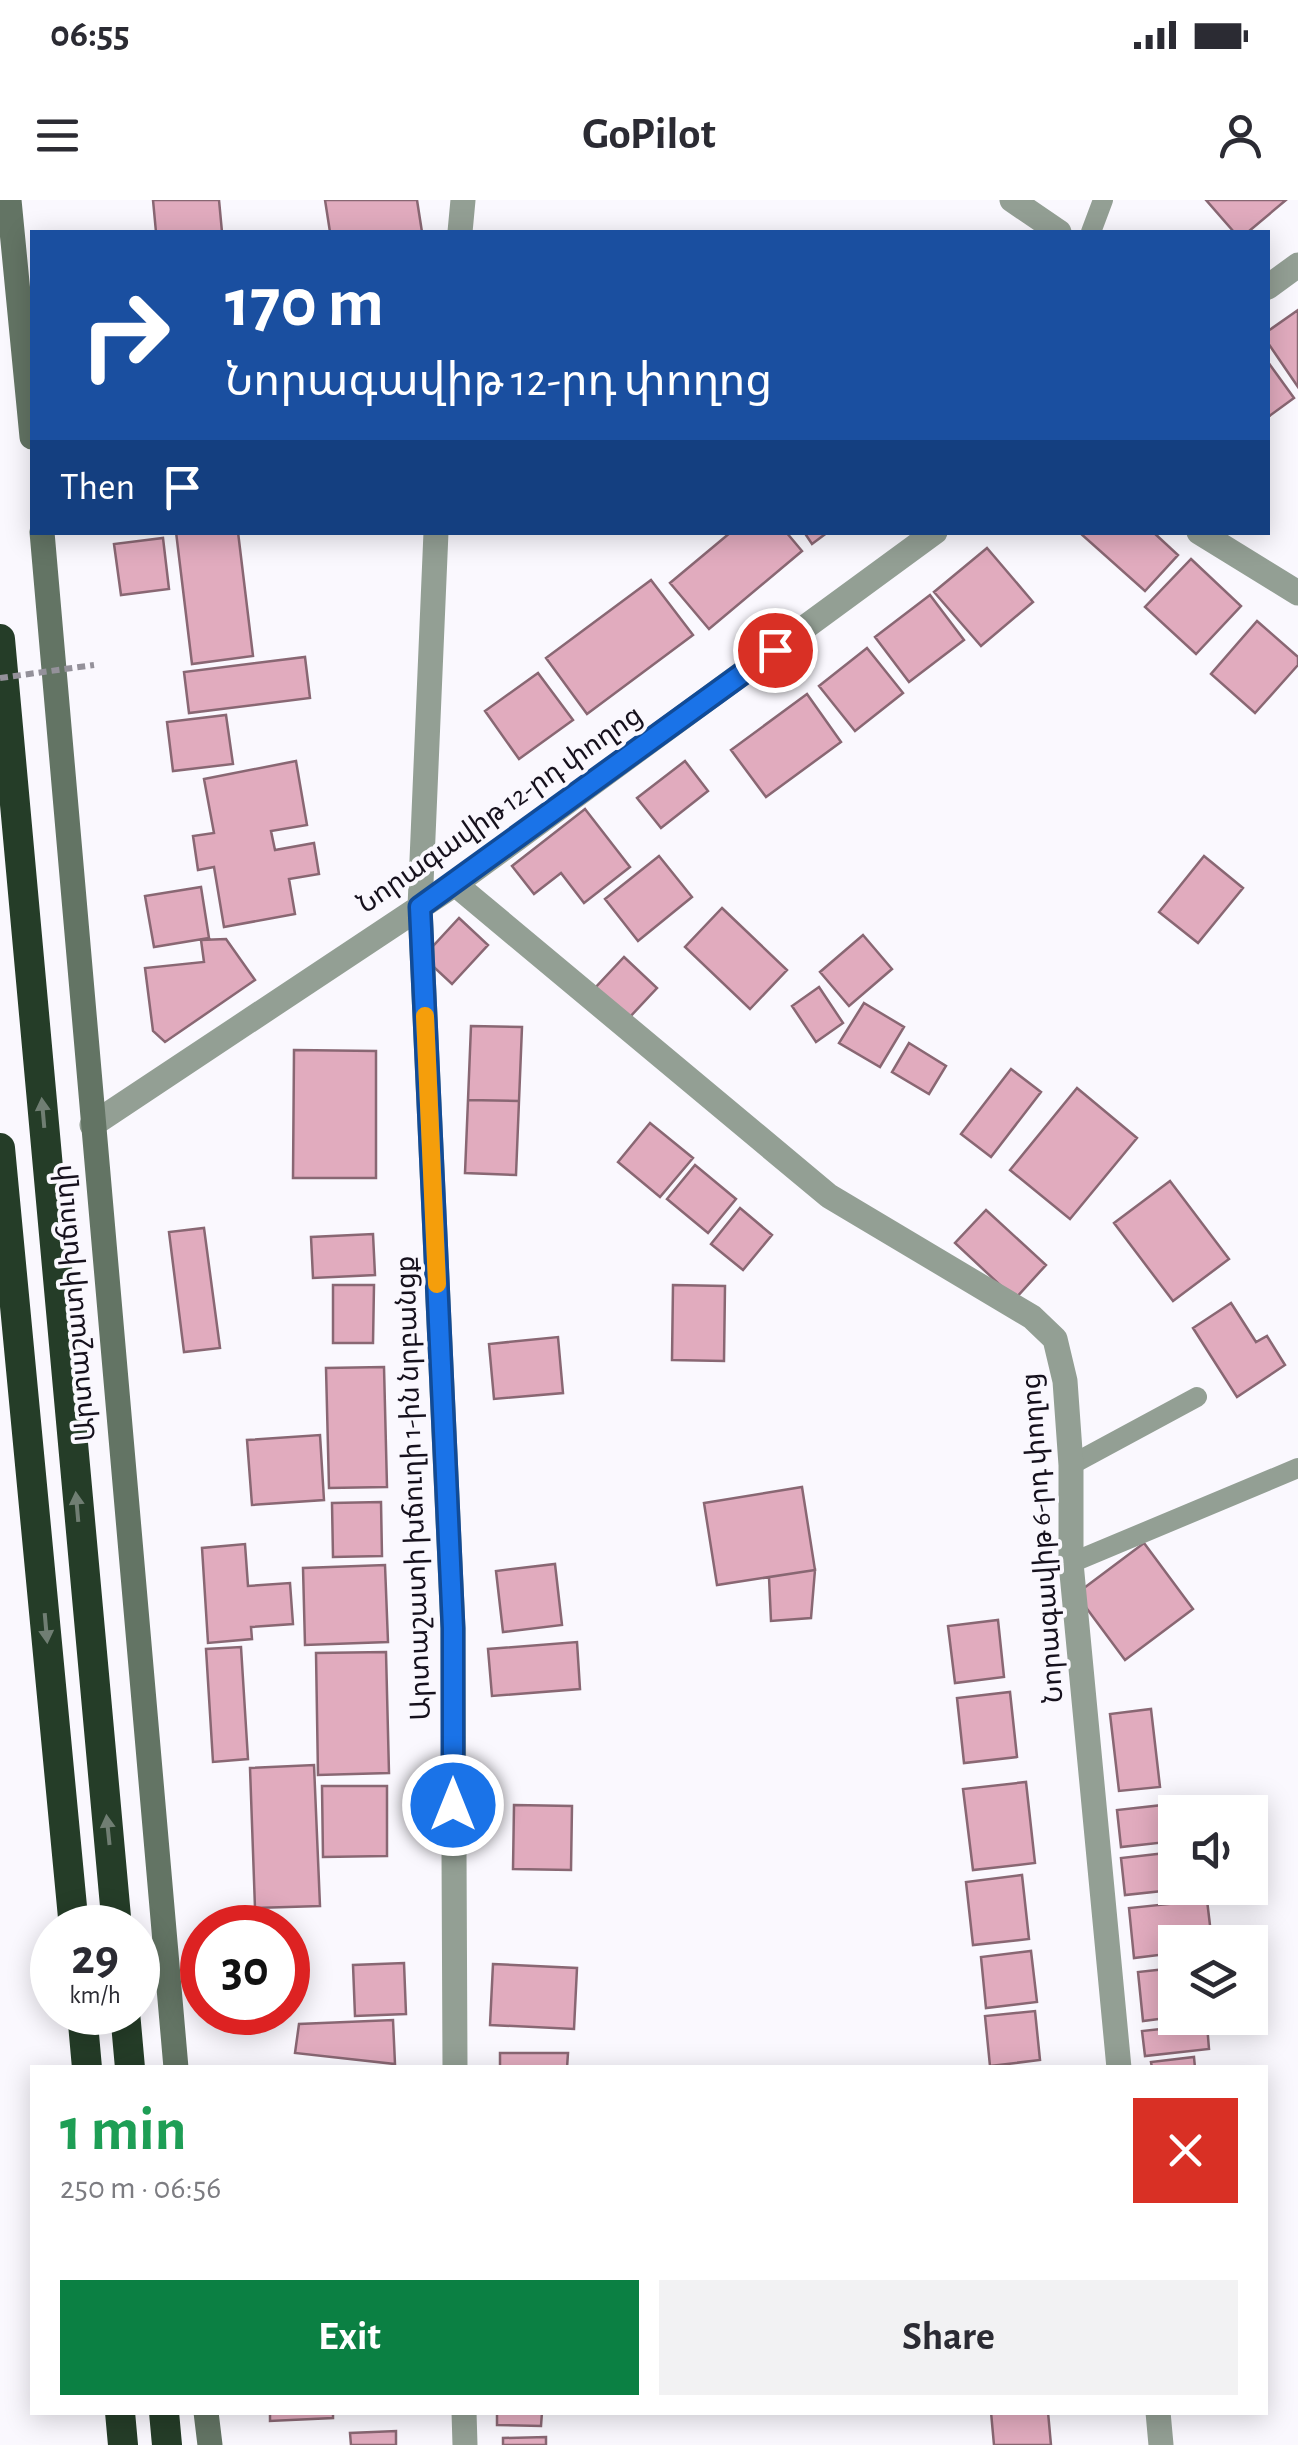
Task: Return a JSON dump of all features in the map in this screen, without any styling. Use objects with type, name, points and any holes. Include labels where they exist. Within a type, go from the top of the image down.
[{"type":"highway","name":"Արտաշատի խճուղի","points":[[0,639],[115,1905]]},
{"type":"highway","points":[[0,1148],[72,1905]]},
{"type":"highway","points":[[84,2035],[87,2065]]},
{"type":"highway","points":[[127,2035],[130,2065]]},
{"type":"highway","points":[[120,2415],[123,2445]]},
{"type":"highway","points":[[164,2415],[167,2445]]},
{"type":"street","points":[[9,200],[30,416]]},
{"type":"street","points":[[460,230],[463,200]]},
{"type":"street","points":[[1012,200],[1055,230]]},
{"type":"street","points":[[1270,286],[1298,266]]},
{"type":"street","name":"Արտաշատի խճուղի","points":[[42,535],[176,2065]]},
{"type":"street","name":"Արտաշատի խճուղի 1-ին նրբանցք","points":[[436,535],[420,907],[453,1628],[456,2065]]},
{"type":"street","name":"Նորագավիթ 12-րդ փողոց","points":[[92,1125],[455,884],[931,535]]},
{"type":"street","points":[[1204,535],[1298,592]]},
{"type":"street","name":"Նորագավիթ 6-րդ փողոց","points":[[455,884],[829,1196],[1056,1339],[1071,1465],[1071,1562],[1120,2065]]},
{"type":"street","points":[[206,2415],[210,2445]]},
{"type":"street","points":[[464,2415],[466,2445]]},
{"type":"street","points":[[1158,2415],[1161,2445]]},
{"type":"lane","points":[[1093,230],[1103,200]]},
{"type":"lane","points":[[0,1341],[23,1380]]},
{"type":"lane","points":[[1071,1465],[1197,1397]]},
{"type":"lane","points":[[1071,1562],[1298,1468]]},
{"type":"path","points":[[0,678],[94,666]]},
{"type":"building","points":[[153,200],[219,200],[222,230],[156,230]]},
{"type":"building","points":[[325,200],[417,200],[422,230],[330,230]]},
{"type":"building","points":[[1206,200],[1286,200],[1250,230],[1232,230]]},
{"type":"building","points":[[1298,310],[1298,387],[1270,346],[1270,330]]},
{"type":"building","points":[[1270,365],[1294,398],[1270,416]]},
{"type":"building","points":[[176,535],[238,535],[253,656],[192,664]]},
{"type":"building","points":[[727,535],[789,535],[802,551],[709,629],[670,583]]},
{"type":"building","points":[[806,535],[824,535],[812,544]]},
{"type":"building","points":[[1082,535],[1156,535],[1178,555],[1145,591]]},
{"type":"building","points":[[163,538],[169,589],[121,595],[114,544]]},
{"type":"building","points":[[987,548],[1033,602],[981,646],[934,592]]},
{"type":"building","points":[[1191,559],[1241,606],[1196,654],[1145,607]]},
{"type":"building","points":[[651,580],[693,635],[587,714],[546,658]]},
{"type":"building","points":[[930,595],[964,640],[909,682],[875,637]]},
{"type":"building","points":[[1257,621],[1298,657],[1298,665],[1255,713],[1211,674]]},
{"type":"building","points":[[867,648],[903,693],[855,731],[819,686]]},
{"type":"building","points":[[305,657],[310,698],[189,713],[184,672]]},
{"type":"building","points":[[538,673],[573,720],[519,759],[485,711]]},
{"type":"building","points":[[807,694],[841,742],[766,797],[731,750]]},
{"type":"building","points":[[226,715],[233,764],[173,771],[167,722]]},
{"type":"building","points":[[296,761],[307,825],[271,831],[275,850],[314,843],[319,874],[289,879],[295,914],[224,927],[214,867],[198,870],[193,836],[214,833],[204,779]]},
{"type":"building","points":[[685,761],[708,791],[661,828],[637,798]]},
{"type":"building","points":[[585,809],[630,867],[584,903],[561,873],[534,894],[512,866]]},
{"type":"building","points":[[659,856],[692,897],[638,941],[605,899]]},
{"type":"building","points":[[1204,856],[1243,888],[1198,943],[1159,912]]},
{"type":"building","points":[[201,887],[209,938],[154,947],[145,896]]},
{"type":"building","points":[[722,908],[787,970],[750,1009],[685,947]]},
{"type":"building","points":[[459,918],[488,945],[452,984],[423,957]]},
{"type":"building","points":[[863,935],[892,969],[849,1006],[820,972]]},
{"type":"building","points":[[226,939],[255,980],[165,1042],[153,1031],[145,968],[204,962],[201,940]]},
{"type":"building","points":[[624,957],[657,988],[628,1019],[595,988]]},
{"type":"building","points":[[819,987],[843,1023],[816,1042],[792,1006]]},
{"type":"building","points":[[864,1003],[904,1027],[880,1067],[839,1043]]},
{"type":"building","points":[[471,1026],[522,1027],[519,1101],[468,1100]]},
{"type":"building","points":[[909,1043],[946,1066],[929,1094],[892,1072]]},
{"type":"building","points":[[294,1050],[376,1051],[376,1178],[293,1178]]},
{"type":"building","points":[[1011,1069],[1041,1092],[991,1157],[961,1134]]},
{"type":"building","points":[[1077,1088],[1137,1138],[1070,1219],[1010,1170]]},
{"type":"building","points":[[468,1100],[519,1101],[516,1175],[465,1173]]},
{"type":"building","points":[[650,1123],[693,1158],[660,1197],[618,1162]]},
{"type":"building","points":[[695,1165],[736,1199],[708,1233],[667,1199]]},
{"type":"building","points":[[1170,1181],[1229,1259],[1173,1301],[1114,1223]]},
{"type":"building","points":[[740,1208],[772,1235],[743,1270],[711,1244]]},
{"type":"building","points":[[986,1210],[1046,1265],[1015,1299],[955,1243]]},
{"type":"building","points":[[204,1228],[220,1348],[184,1352],[169,1232]]},
{"type":"building","points":[[373,1234],[375,1275],[313,1278],[311,1237]]},
{"type":"building","points":[[333,1285],[374,1285],[373,1343],[333,1343]]},
{"type":"building","points":[[673,1285],[725,1286],[724,1361],[672,1360]]},
{"type":"building","points":[[1231,1303],[1256,1342],[1267,1336],[1285,1365],[1237,1397],[1193,1328]]},
{"type":"building","points":[[558,1337],[563,1393],[494,1399],[489,1344]]},
{"type":"building","points":[[384,1367],[387,1487],[329,1488],[326,1368]]},
{"type":"building","points":[[320,1435],[324,1500],[252,1505],[247,1440]]},
{"type":"building","points":[[802,1487],[815,1570],[717,1585],[704,1503]]},
{"type":"building","points":[[381,1502],[382,1556],[333,1557],[332,1503]]},
{"type":"building","points":[[1144,1543],[1193,1609],[1125,1660],[1076,1594]]},
{"type":"building","points":[[245,1544],[248,1586],[290,1583],[293,1624],[251,1627],[252,1639],[208,1643],[202,1548]]},
{"type":"building","points":[[555,1564],[562,1625],[503,1632],[496,1571]]},
{"type":"building","points":[[385,1565],[388,1642],[305,1645],[303,1568]]},
{"type":"building","points":[[815,1570],[811,1618],[771,1621],[769,1577]]},
{"type":"building","points":[[998,1620],[1004,1677],[955,1683],[948,1626]]},
{"type":"building","points":[[577,1642],[580,1689],[492,1696],[488,1649]]},
{"type":"building","points":[[241,1647],[248,1759],[213,1762],[206,1649]]},
{"type":"building","points":[[386,1652],[389,1773],[318,1775],[316,1653]]},
{"type":"building","points":[[1010,1692],[1017,1757],[964,1763],[957,1698]]},
{"type":"building","points":[[1151,1709],[1160,1787],[1119,1791],[1110,1714]]},
{"type":"building","points":[[314,1765],[320,1906],[255,1905],[250,1768]]},
{"type":"building","points":[[1026,1782],[1035,1863],[973,1870],[963,1789]]},
{"type":"building","points":[[322,1786],[387,1786],[387,1856],[323,1857]]},
{"type":"building","points":[[514,1805],[572,1806],[571,1870],[513,1869]]},
{"type":"building","points":[[1158,1806],[1158,1843],[1121,1847],[1117,1810]]},
{"type":"building","points":[[1158,1854],[1158,1891],[1125,1895],[1121,1858]]},
{"type":"building","points":[[1022,1875],[1029,1939],[973,1945],[966,1882]]},
{"type":"building","points":[[1208,1905],[1210,1925],[1158,1925],[1158,1955],[1134,1958],[1129,1908]]},
{"type":"building","points":[[1031,1951],[1037,2002],[986,2008],[981,1957]]},
{"type":"building","points":[[404,1963],[406,2014],[355,2016],[353,1965]]},
{"type":"building","points":[[493,1964],[577,1968],[574,2029],[490,2025]]},
{"type":"building","points":[[1158,1970],[1158,2019],[1143,2021],[1138,1972]]},
{"type":"building","points":[[1035,2011],[1040,2060],[990,2065],[985,2016]]},
{"type":"building","points":[[393,2020],[395,2064],[295,2053],[297,2035],[310,2035],[310,2024]]},
{"type":"building","points":[[1158,2029],[1158,2035],[1208,2035],[1209,2049],[1145,2056],[1142,2031]]},
{"type":"building","points":[[500,2053],[568,2053],[567,2065],[500,2065]]},
{"type":"building","points":[[1194,2057],[1195,2065],[1152,2065],[1151,2062]]},
{"type":"building","points":[[270,2415],[333,2415],[333,2418],[270,2421]]},
{"type":"building","points":[[497,2415],[542,2415],[541,2426],[497,2425]]},
{"type":"building","points":[[991,2415],[1048,2415],[1051,2445],[994,2445]]},
{"type":"building","points":[[396,2431],[396,2445],[351,2445],[350,2433]]},
{"type":"building","points":[[546,2437],[546,2445],[503,2445],[503,2438]]},
{"type":"slow traffic","points":[[425,1016],[437,1284]]},
{"type":"route","points":[[453,1805],[453,1628],[420,907],[775,650]]}]
